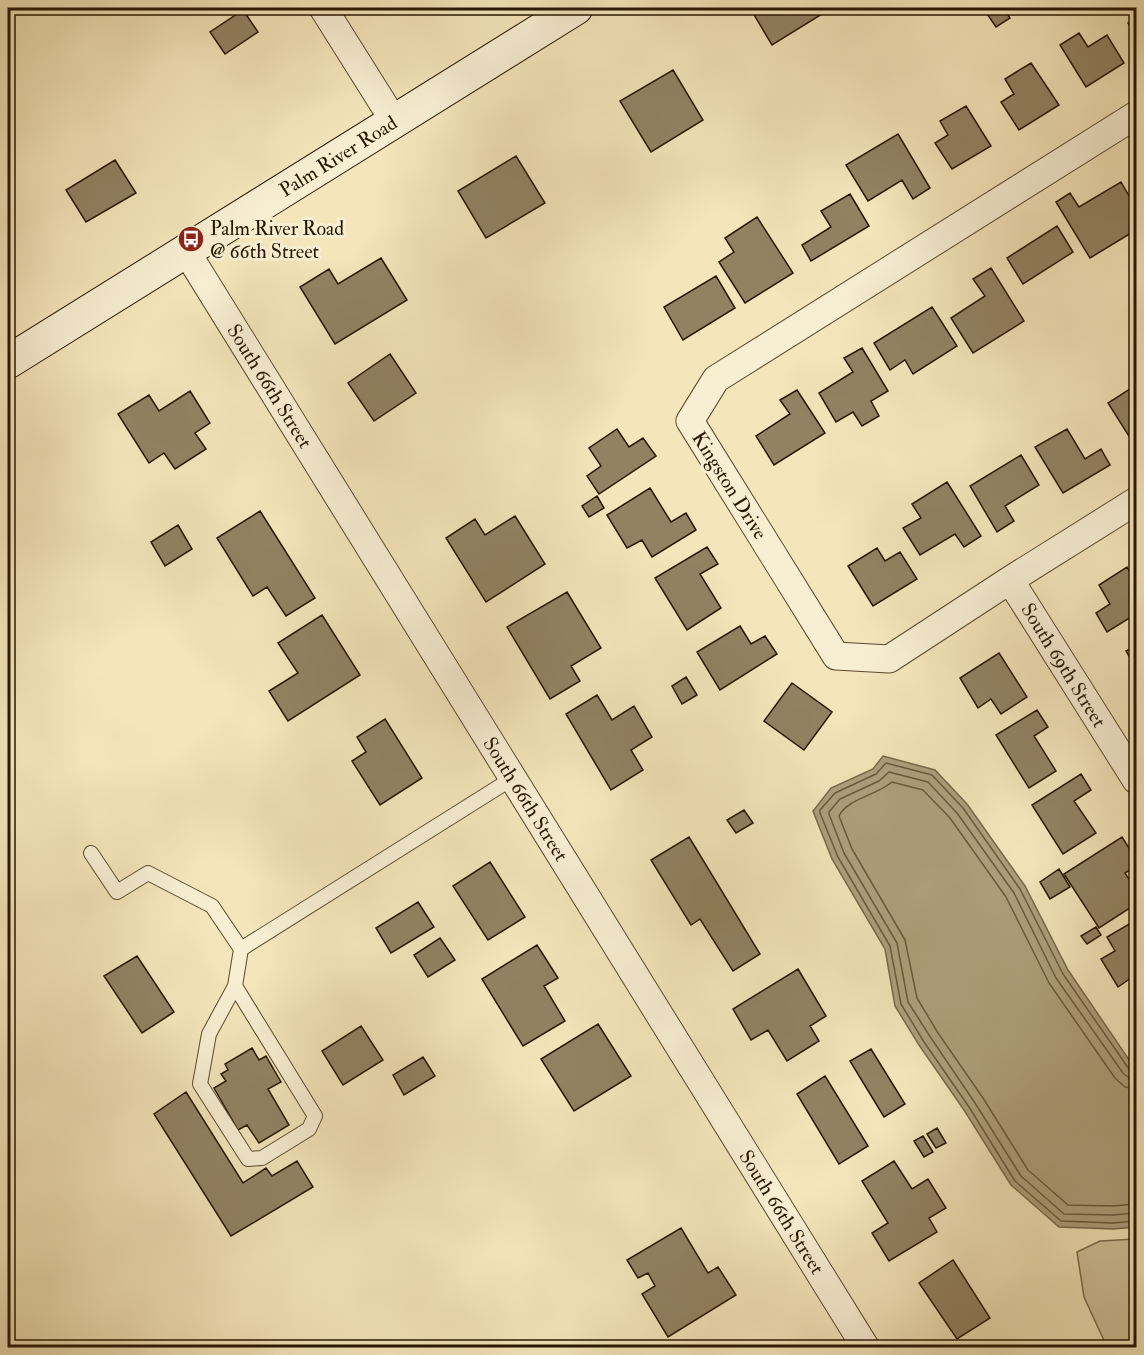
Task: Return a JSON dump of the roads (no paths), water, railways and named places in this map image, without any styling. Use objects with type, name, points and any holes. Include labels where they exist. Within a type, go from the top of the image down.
[{"type":"street","points":[[323,8],[394,121]]},
{"type":"street","name":"Palm River Road","points":[[8,362],[576,8]]},
{"type":"street","name":"Kingston Drive","points":[[1137,115],[716,379],[690,421],[836,656],[889,658],[1137,501]]},
{"type":"street","name":"South 66th Street","points":[[186,251],[866,1347]]},
{"type":"street","name":"South 69th Street","points":[[1010,580],[1137,780]]},
{"type":"lane","points":[[241,949],[513,778]]},
{"type":"lane","points":[[91,852],[117,892],[148,873],[212,906],[241,949],[235,986],[209,1034],[200,1084],[248,1159],[262,1158],[309,1129],[315,1116],[235,986]]},
{"type":"water","points":[[883,756],[935,770],[967,804],[1025,886],[1068,970],[1136,1070],[1136,1227],[1113,1229],[1059,1227],[1011,1185],[895,1006],[885,949],[832,859],[813,811],[831,788],[873,769]]},
{"type":"place","name":"Palm River Road @ 66th Street","points":[[191,239]]}]
